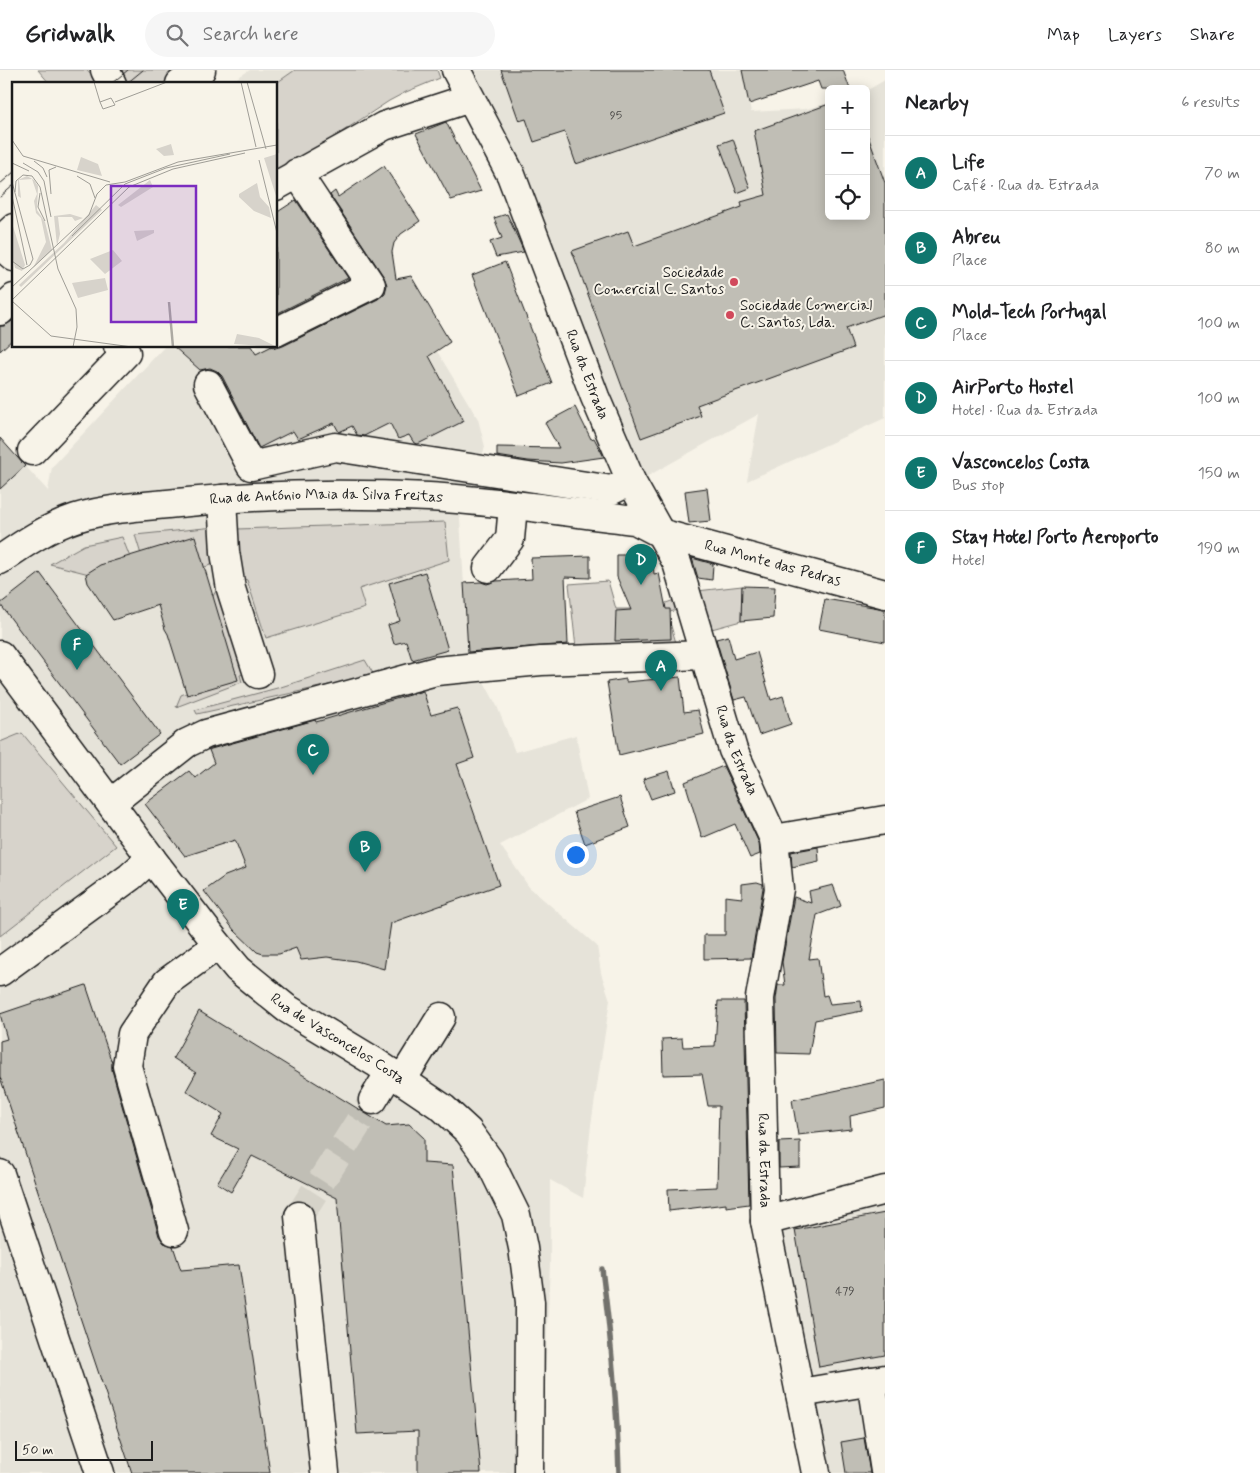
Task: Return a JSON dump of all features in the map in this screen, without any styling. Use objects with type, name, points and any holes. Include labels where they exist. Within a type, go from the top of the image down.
[{"type":"street","points":[[105,70],[111,82]]},
{"type":"street","points":[[183,82],[201,70]]},
{"type":"street","name":"Rua da Estrada","points":[[456,70],[510,175],[595,397],[630,481],[677,563],[732,750],[774,839],[779,889],[760,998],[765,1221],[816,1473]]},
{"type":"street","points":[[278,331],[371,285],[287,180],[384,126],[470,98]]},
{"type":"street","points":[[0,241],[12,230]]},
{"type":"street","points":[[0,245],[12,255]]},
{"type":"street","points":[[0,311],[12,300]]},
{"type":"street","points":[[32,451],[126,353],[120,348]]},
{"type":"street","points":[[208,384],[251,466],[335,447],[612,490],[630,481]]},
{"type":"street","name":"Rua de António Maia da Silva Freitas","points":[[0,560],[22,545],[75,518],[110,510],[222,499],[336,494],[430,498],[635,520],[660,533]]},
{"type":"street","points":[[222,499],[230,589],[258,674]]},
{"type":"street","points":[[488,568],[510,539],[513,506]]},
{"type":"street","name":"Rua Monte das Pedras","points":[[660,533],[885,594]]},
{"type":"street","name":"Rua de Vasconcelos Costa","points":[[0,655],[151,858],[238,969],[286,1008],[396,1076],[443,1108],[468,1131],[489,1160],[516,1215],[523,1248],[530,1302],[529,1473]]},
{"type":"street","points":[[111,803],[187,743],[206,734],[436,671],[541,661],[704,655]]},
{"type":"street","points":[[774,839],[885,820]]},
{"type":"street","points":[[0,972],[130,877],[151,858]]},
{"type":"street","points":[[174,1231],[127,1066],[132,1034],[167,982],[218,945]]},
{"type":"street","points":[[373,1100],[396,1076],[441,1017]]},
{"type":"street","points":[[0,1174],[100,1473]]},
{"type":"street","points":[[765,1221],[885,1190]]},
{"type":"street","points":[[299,1216],[325,1473]]},
{"type":"street","points":[[800,1393],[878,1380],[884,1456]]},
{"type":"shaded area","points":[[38,70],[87,70],[98,82],[48,82]]},
{"type":"shaded area","points":[[121,70],[183,70],[167,82],[125,82]]},
{"type":"shaded area","points":[[250,70],[295,70],[278,82],[230,82]]},
{"type":"shaded area","points":[[295,70],[437,70],[440,78],[389,101],[278,174],[278,82]]},
{"type":"shaded area","name":"Sociedade Comercial C. Santos, Lda.","points":[[470,70],[742,70],[751,112],[806,109],[825,104],[825,220],[870,220],[870,89],[885,80],[885,418],[747,481],[759,414],[646,477]]},
{"type":"shaded area","points":[[397,285],[478,419],[485,447],[460,519],[468,652],[497,706],[515,752],[576,735],[588,799],[500,845],[529,887],[597,946],[601,973],[610,1000],[591,1125],[583,1198],[550,1180],[550,1264],[541,1473],[0,1473],[0,438],[48,491],[52,467],[163,348],[174,348],[202,372],[255,348],[278,348],[278,337]]},
{"type":"shaded area","points":[[445,522],[449,560],[359,589],[365,608],[266,638],[247,580],[242,578],[237,529]]},
{"type":"shaded area","points":[[215,527],[219,562],[202,568],[143,561],[135,535]]},
{"type":"shaded area","points":[[122,537],[133,565],[93,575],[50,564],[84,545]]},
{"type":"shaded area","points":[[608,581],[616,609],[649,609],[680,598],[683,608],[667,613],[677,646],[576,648],[569,584]]},
{"type":"shaded area","points":[[742,586],[741,621],[708,630],[697,591]]},
{"type":"shaded area","points":[[217,589],[252,672],[240,675],[242,682],[176,707],[181,695],[227,677],[212,598]]},
{"type":"shaded area","points":[[365,660],[374,675],[197,714],[195,710],[281,687]]},
{"type":"shaded area","points":[[22,733],[116,846],[0,936],[0,742]]},
{"type":"shaded area","points":[[885,1175],[885,1473],[830,1473],[774,1204]]},
{"type":"building","points":[[501,70],[709,70],[724,113],[576,164],[565,132],[534,142],[526,119],[519,121]]},
{"type":"building","points":[[742,70],[843,70],[849,85],[825,85],[825,89],[821,89],[818,81],[749,104]]},
{"type":"building","name":"Sociedade Comercial C. Santos","points":[[825,105],[825,220],[870,220],[870,142],[885,183],[885,314],[846,328],[853,348],[697,405],[701,416],[641,438],[572,251],[628,231],[634,246],[742,207],[741,202],[766,195],[754,131]]},
{"type":"building","points":[[446,122],[481,191],[451,200],[416,134]]},
{"type":"building","points":[[733,139],[750,188],[737,193],[719,144]]},
{"type":"building","points":[[384,166],[420,221],[401,234],[394,243],[392,252],[396,279],[411,276],[450,342],[429,356],[464,421],[418,444],[414,443],[409,435],[398,439],[390,423],[364,436],[357,435],[352,426],[339,432],[334,423],[298,439],[293,431],[259,448],[222,376],[210,368],[200,370],[175,348],[252,348],[256,354],[268,348],[283,346],[378,299],[385,293],[387,285],[384,277],[330,195],[335,191],[338,197]]},
{"type":"building","points":[[296,200],[348,278],[278,313],[278,212]]},
{"type":"building","points":[[507,214],[524,252],[496,257],[490,242],[502,238],[494,218]]},
{"type":"building","points":[[505,262],[552,383],[519,396],[472,275]]},
{"type":"building","points":[[12,321],[12,340],[0,351],[0,326]]},
{"type":"building","points":[[575,407],[591,439],[594,438],[604,457],[561,463],[528,461],[497,456],[497,447],[559,448],[545,423]]},
{"type":"building","points":[[0,438],[25,466],[0,489]]},
{"type":"building","points":[[707,488],[711,521],[689,523],[685,491]]},
{"type":"building","points":[[195,536],[238,680],[187,695],[158,605],[113,620],[88,583],[86,574],[100,565]]},
{"type":"building","points":[[617,555],[652,555],[654,574],[659,573],[666,609],[670,609],[671,639],[615,641],[616,611],[631,610],[617,577]]},
{"type":"building","points":[[590,556],[590,578],[565,577],[568,644],[468,652],[464,583],[481,582],[487,584],[496,581],[532,579],[531,558]]},
{"type":"building","points":[[692,558],[713,564],[712,580],[698,578]]},
{"type":"building","points":[[425,572],[448,650],[412,660],[406,641],[394,644],[388,625],[400,621],[389,583]]},
{"type":"building","points":[[40,573],[160,734],[120,764],[0,604]]},
{"type":"building","points":[[742,586],[775,587],[773,618],[741,621]]},
{"type":"building","points":[[825,599],[885,609],[885,642],[819,629]]},
{"type":"building","points":[[728,636],[734,659],[757,652],[771,700],[783,696],[791,724],[759,735],[746,697],[734,700],[716,639]]},
{"type":"building","points":[[680,677],[684,712],[698,710],[704,734],[619,755],[607,682],[626,679],[626,682]]},
{"type":"building","points":[[423,691],[431,715],[457,708],[461,718],[474,758],[457,764],[499,885],[391,923],[384,969],[356,961],[327,957],[301,960],[296,948],[279,954],[257,952],[234,930],[204,891],[225,876],[246,868],[235,840],[185,856],[145,804],[189,771],[195,778],[214,763],[209,750],[211,749],[315,720],[316,722]]},
{"type":"building","points":[[723,766],[759,843],[760,854],[750,858],[735,824],[702,838],[685,782]]},
{"type":"building","points":[[669,771],[675,791],[651,799],[643,779]]},
{"type":"building","points":[[620,797],[630,827],[585,844],[574,812]]},
{"type":"building","points":[[818,847],[819,861],[792,867],[791,852]]},
{"type":"building","points":[[757,882],[763,884],[763,888],[751,958],[704,959],[704,935],[725,935],[725,896],[742,898],[742,884]]},
{"type":"building","points":[[833,885],[841,906],[817,915],[809,959],[818,958],[823,996],[827,995],[830,1004],[861,1001],[862,1011],[815,1020],[809,1054],[777,1053],[776,999],[778,985],[785,985],[782,962],[794,897],[811,903],[809,891]]},
{"type":"building","points":[[86,985],[112,1063],[112,1070],[159,1236],[164,1243],[173,1246],[181,1270],[239,1265],[270,1473],[132,1473],[0,1077],[0,1041],[7,1039],[0,1014]]},
{"type":"building","points":[[718,1001],[744,1001],[749,1204],[726,1207],[726,1204],[669,1211],[668,1189],[717,1187],[719,1106],[708,1106],[702,1074],[663,1075],[662,1039],[682,1038],[683,1047],[715,1046]]},
{"type":"building","points":[[199,1011],[386,1126],[409,1124],[424,1138],[424,1163],[453,1165],[481,1473],[418,1473],[418,1431],[357,1434],[337,1198],[252,1156],[231,1192],[217,1183],[238,1149],[211,1136],[223,1114],[186,1091],[196,1073],[173,1058]]},
{"type":"building","points":[[885,1080],[885,1108],[850,1116],[851,1129],[798,1135],[792,1100]]},
{"type":"building","points":[[800,1141],[800,1167],[779,1168],[779,1142]]},
{"type":"building","points":[[885,1213],[885,1355],[819,1367],[795,1230]]},
{"type":"building","points":[[864,1438],[870,1473],[846,1473],[841,1442]]},
{"type":"waterway","points":[[602,1269],[613,1371],[619,1473]]},
{"type":"tunnel","points":[[299,1216],[373,1100]]},
{"type":"tram line","points":[[113,82],[128,70]]},
{"type":"tram line","points":[[128,82],[143,70]]},
{"type":"tram line","points":[[0,184],[12,174]]},
{"type":"tram line","points":[[0,197],[12,187]]},
{"type":"place","name":"Sociedade Comercial C. Santos","points":[[734,282]]},
{"type":"place","name":"Sociedade Comercial C. Santos, Lda.","points":[[730,315]]},
{"type":"place","name":"AirPorto Hostel","points":[[641,585]]},
{"type":"place","name":"Stay Hotel Porto Aeroporto","points":[[77,670]]},
{"type":"place","name":"Life","points":[[661,691]]},
{"type":"place","name":"Mold-Tech Portugal","points":[[313,775]]},
{"type":"place","name":"Abreu","points":[[365,872]]},
{"type":"place","name":"Vasconcelos Costa","points":[[183,930]]}]
